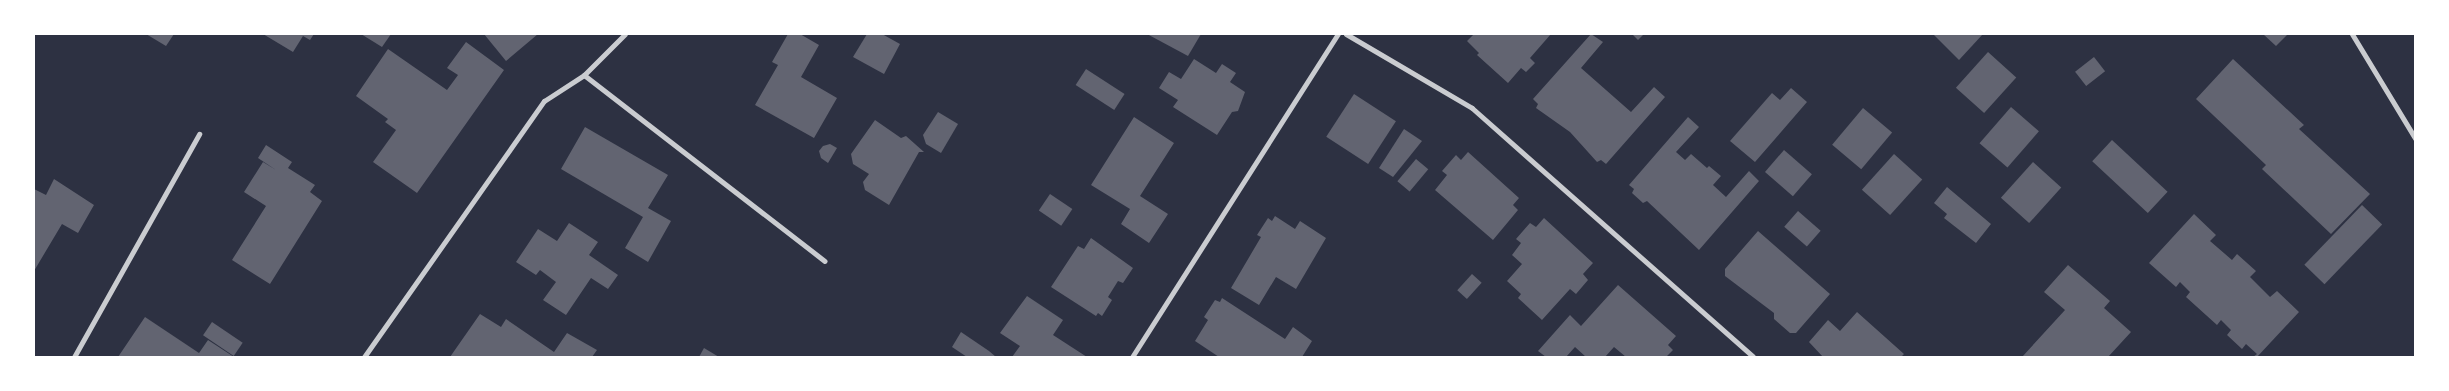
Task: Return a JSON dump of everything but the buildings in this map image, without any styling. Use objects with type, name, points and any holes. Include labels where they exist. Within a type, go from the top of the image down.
[{"type":"street","points":[[364,357],[544,101],[584,75],[625,34]]},
{"type":"street","points":[[1132,357],[1338,34]]},
{"type":"street","points":[[1346,34],[1472,108],[1753,357]]},
{"type":"street","points":[[2352,34],[2415,138]]},
{"type":"street","points":[[584,75],[826,260]]},
{"type":"street","points":[[74,357],[199,134]]}]
